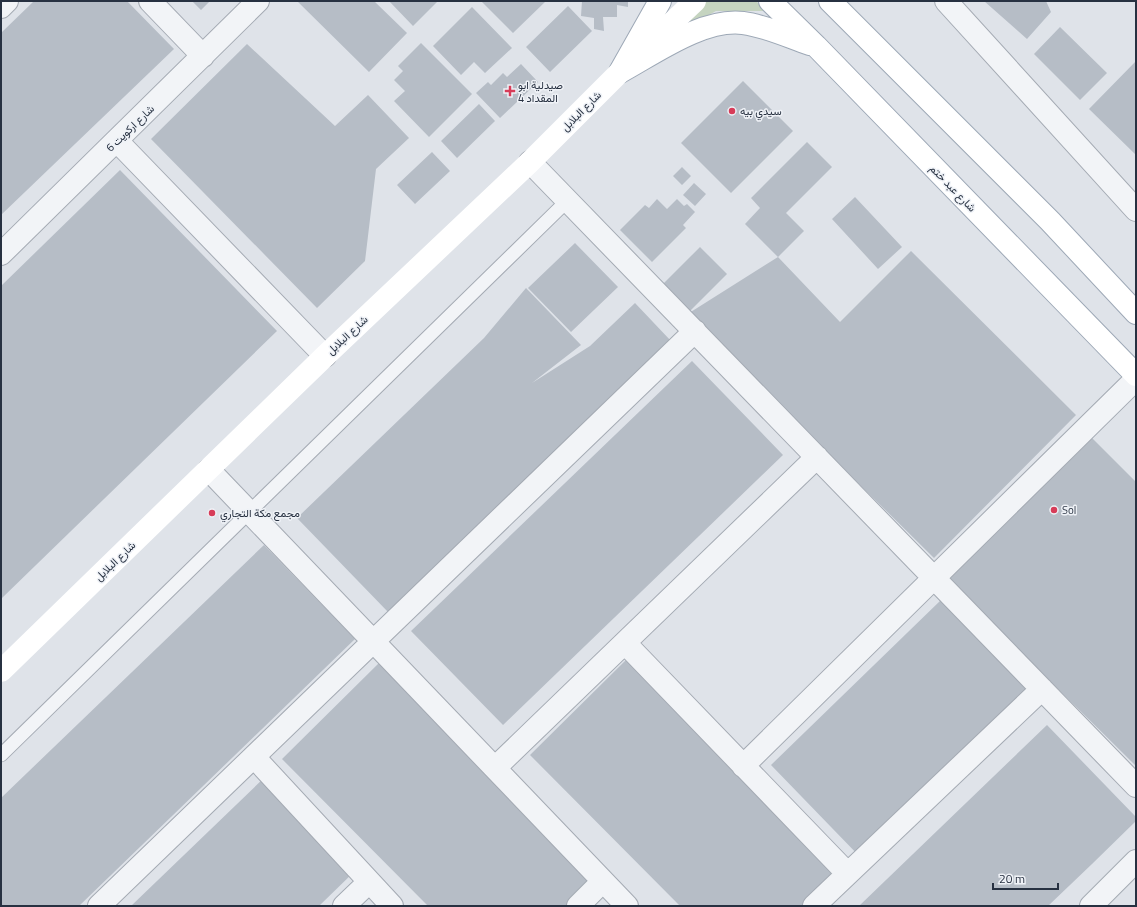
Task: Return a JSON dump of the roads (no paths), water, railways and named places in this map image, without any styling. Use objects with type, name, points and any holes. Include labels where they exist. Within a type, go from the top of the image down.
[{"type":"main road","points":[[620,72],[660,1]]},
{"type":"main road","name":"شارع البلابل","points":[[1,671],[325,356],[530,162],[620,72],[695,1]]},
{"type":"main road","name":"شارع عبد ختم","points":[[770,1],[816,46],[1136,375]]},
{"type":"main road","points":[[830,1],[1050,221],[1136,313]]},
{"type":"main road","points":[[851,1],[892,64]]},
{"type":"main road","points":[[620,72],[703,28],[723,23],[743,23],[816,46]]},
{"type":"street","points":[[1,7],[7,1]]},
{"type":"street","points":[[150,1],[203,56]]},
{"type":"street","name":"شارع اركويت 6","points":[[1,254],[258,1]]},
{"type":"street","points":[[946,1],[1136,210]]},
{"type":"street","points":[[117,140],[325,356]]},
{"type":"street","points":[[530,162],[1136,786]]},
{"type":"street","points":[[99,906],[694,331]]},
{"type":"street","points":[[743,766],[1136,380]]},
{"type":"street","points":[[496,767],[817,457]]},
{"type":"street","points":[[209,470],[496,767],[627,906]]},
{"type":"street","points":[[625,643],[847,874]]},
{"type":"street","points":[[814,906],[1042,689]]},
{"type":"street","points":[[254,756],[392,906]]},
{"type":"street","points":[[1091,906],[1136,862]]},
{"type":"street","points":[[578,906],[603,881]]},
{"type":"street","points":[[344,906],[369,882]]},
{"type":"lane","points":[[1,755],[568,200]]},
{"type":"place","name":"صيدلية ابو المقداد 4","points":[[510,91]]},
{"type":"place","name":"سيدي بيه","points":[[732,111]]},
{"type":"place","name":"Sol","points":[[1054,510]]},
{"type":"place","name":"مجمع مكة التجاري","points":[[212,513]]}]
